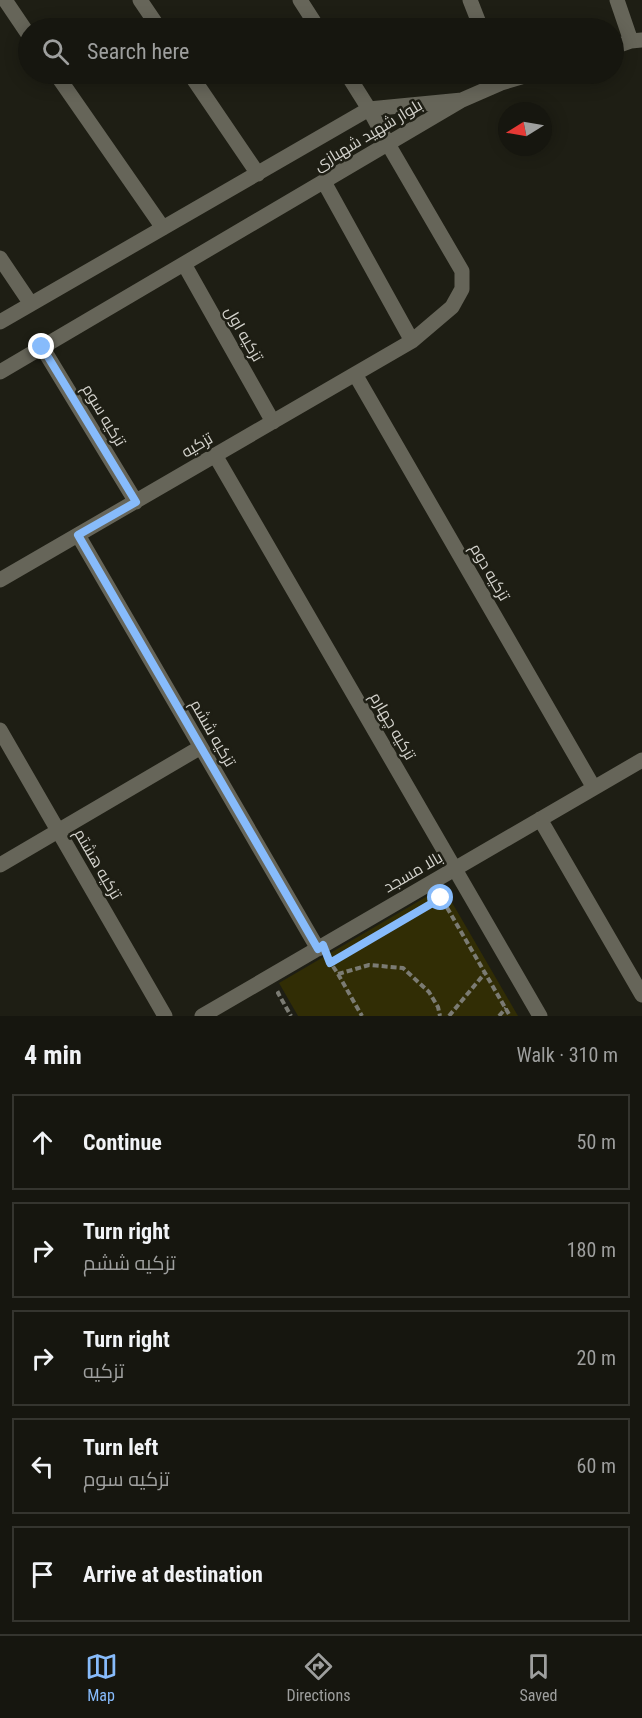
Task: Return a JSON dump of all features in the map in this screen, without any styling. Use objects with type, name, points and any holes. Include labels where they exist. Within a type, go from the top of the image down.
[{"type":"street","points":[[5,0],[18,19]]},
{"type":"street","points":[[140,0],[152,18]]},
{"type":"street","points":[[300,0],[312,18]]},
{"type":"street","points":[[471,0],[477,18]]},
{"type":"street","points":[[617,0],[636,41]]},
{"type":"street","points":[[63,84],[163,228]]},
{"type":"street","points":[[197,84],[258,174]]},
{"type":"street","name":"تزکیه","points":[[1,579],[412,341],[452,308],[462,289],[462,271],[353,84]]},
{"type":"street","points":[[462,100],[489,84]]},
{"type":"street","name":"بلوار شهید شهبازی","points":[[0,322],[369,109],[462,100]]},
{"type":"street","name":"بلوار شهید شهبازی","points":[[0,372],[462,100]]},
{"type":"street","points":[[324,182],[412,341]]},
{"type":"street","points":[[0,258],[31,304]]},
{"type":"street","name":"تزکیه اول","points":[[183,264],[273,422]]},
{"type":"street","name":"تزکیه سوم","points":[[42,347],[136,502]]},
{"type":"street","name":"تزکیه دوم","points":[[355,374],[594,788]]},
{"type":"street","name":"تزکیه چهارم","points":[[215,455],[540,1016]]},
{"type":"street","name":"تزکیه ششم","points":[[78,535],[320,947]]},
{"type":"street","name":"تزکیه هشتم","points":[[0,730],[165,1016]]},
{"type":"street","points":[[0,864],[201,747]]},
{"type":"street","name":"بالا مسجد","points":[[202,1016],[642,760]]},
{"type":"street","points":[[540,819],[642,995]]},
{"type":"path","points":[[421,910],[441,898],[510,1016]]},
{"type":"path","points":[[320,947],[362,1016]]},
{"type":"path","points":[[321,968],[340,957]]},
{"type":"path","points":[[338,974],[369,965],[403,968],[429,992],[438,1007],[440,1016]]},
{"type":"path","points":[[449,1016],[485,972]]},
{"type":"path","points":[[287,988],[278,993],[291,1016]]},
{"type":"path","points":[[499,1016],[506,1008]]},
{"type":"shaded area","points":[[443,887],[518,1016],[298,1016],[279,983]]},
{"type":"route","points":[[42,347],[136,502],[78,535],[318,949],[323,945],[330,963],[441,898]]}]
